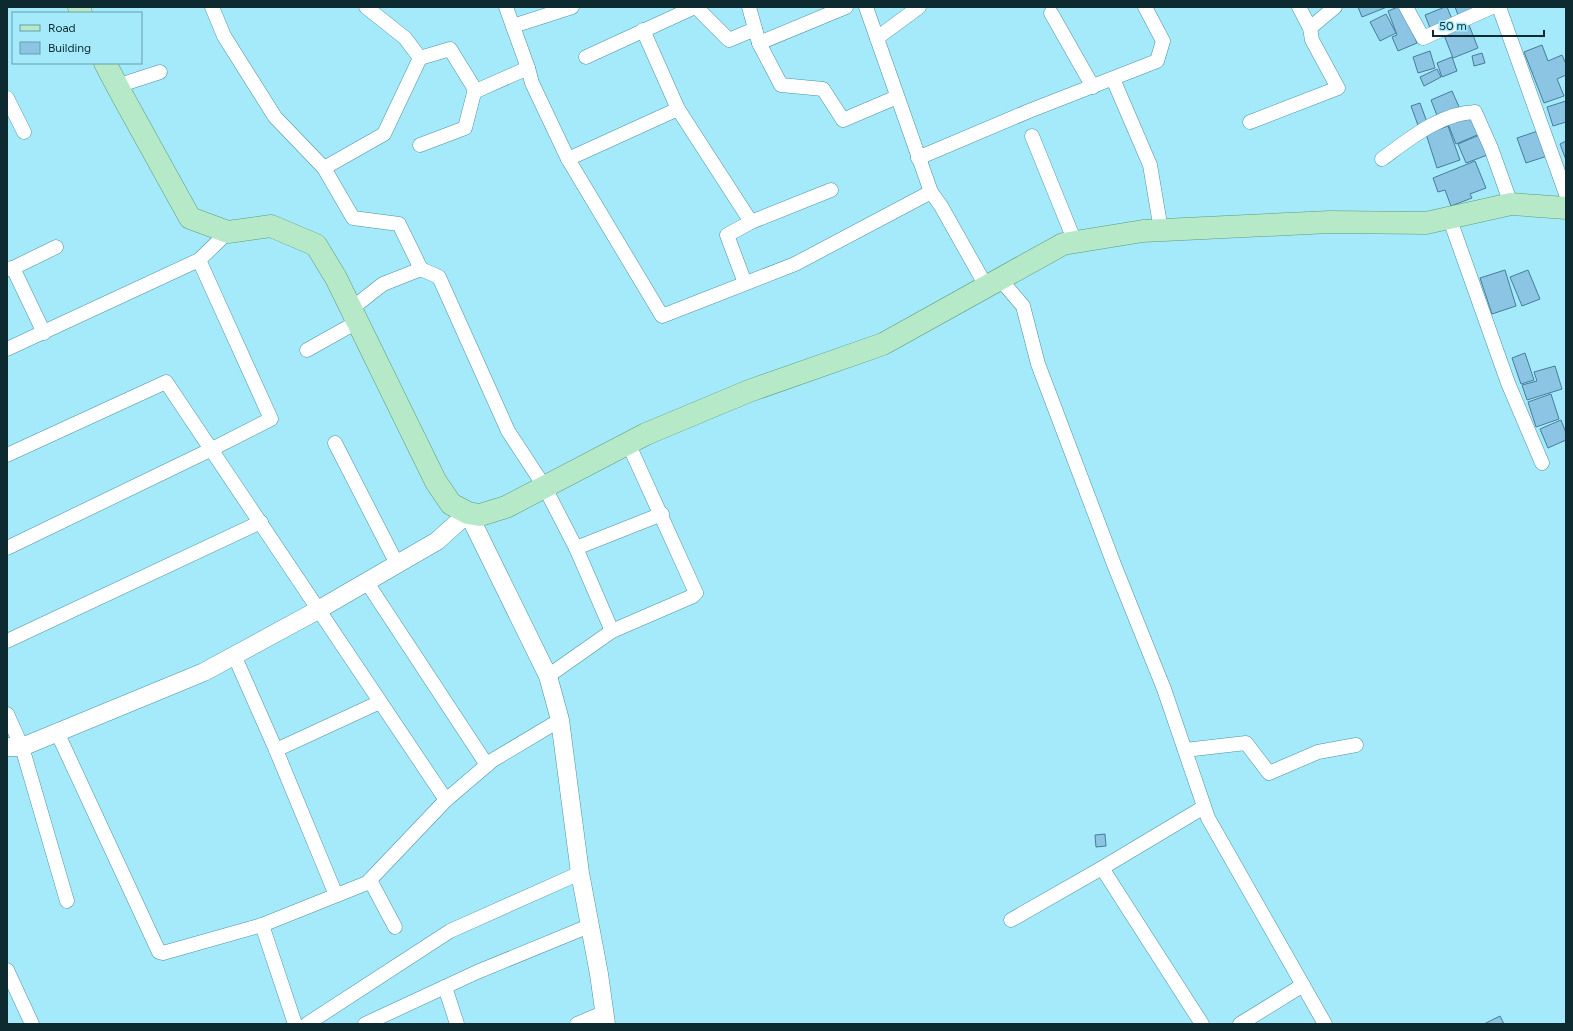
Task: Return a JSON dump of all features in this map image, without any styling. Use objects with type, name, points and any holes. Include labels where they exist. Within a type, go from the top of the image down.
[{"type":"main road","points":[[106,64],[190,218],[228,232],[271,226],[316,245],[354,316],[397,406],[436,482],[451,504],[468,514],[480,515],[506,507],[628,443],[749,391],[884,344],[1063,244],[1143,231],[1330,222],[1426,223],[1511,204],[1566,208]]},
{"type":"street","points":[[212,7],[224,36],[275,117],[324,168],[353,218],[399,224],[421,269],[439,277],[508,431],[544,486],[576,548],[612,631]]},
{"type":"street","points":[[366,7],[405,38],[420,58]]},
{"type":"street","points":[[506,7],[532,83],[568,160],[662,316],[795,264],[931,192]]},
{"type":"street","points":[[513,26],[572,7]]},
{"type":"street","points":[[586,56],[695,7],[729,40],[755,29]]},
{"type":"street","points":[[749,7],[759,43],[781,85],[823,89],[843,120],[897,97]]},
{"type":"street","points":[[759,43],[846,7]]},
{"type":"street","points":[[866,7],[931,192],[993,282],[1023,306],[1038,364],[1112,559],[1164,688],[1208,818],[1325,1024]]},
{"type":"street","points":[[877,38],[919,7]]},
{"type":"street","points":[[918,158],[1029,111],[1113,80],[1157,61],[1163,41],[1145,7]]},
{"type":"street","points":[[1250,122],[1338,88],[1312,40],[1310,28],[1299,7]]},
{"type":"street","points":[[1310,28],[1334,7]]},
{"type":"street","points":[[1406,7],[1423,38],[1492,7]]},
{"type":"street","points":[[1499,7],[1566,194]]},
{"type":"street","points":[[1051,13],[1094,87]]},
{"type":"street","points":[[643,30],[678,109],[751,222]]},
{"type":"street","points":[[324,168],[384,134],[420,58],[450,49],[475,89],[465,128],[420,145]]},
{"type":"street","points":[[475,89],[476,91],[528,68]]},
{"type":"street","points":[[117,86],[160,72]]},
{"type":"street","points":[[1113,80],[1150,165],[1161,230]]},
{"type":"street","points":[[7,98],[24,132]]},
{"type":"street","points":[[568,160],[678,109]]},
{"type":"street","points":[[1382,159],[1415,135],[1444,120],[1466,112],[1475,112],[1491,148],[1511,204]]},
{"type":"street","points":[[1032,136],[1075,242]]},
{"type":"street","points":[[745,283],[727,235],[751,222],[831,190]]},
{"type":"street","points":[[1449,218],[1508,383],[1542,463]]},
{"type":"street","points":[[7,349],[199,260],[228,232]]},
{"type":"street","points":[[44,333],[10,268],[56,247]]},
{"type":"street","points":[[7,548],[271,419],[199,260]]},
{"type":"street","points":[[307,350],[354,316],[383,284],[421,269]]},
{"type":"street","points":[[7,454],[166,382],[446,800]]},
{"type":"street","points":[[335,443],[397,564]]},
{"type":"street","points":[[548,676],[612,631],[693,596],[696,593],[662,514],[628,443]]},
{"type":"street","points":[[14,747],[57,732],[204,672],[318,610],[437,541],[468,514],[548,676],[560,720],[580,873],[599,974],[604,1018],[577,1024]]},
{"type":"street","points":[[576,548],[662,514]]},
{"type":"street","points":[[7,641],[261,522]]},
{"type":"street","points":[[366,581],[487,765]]},
{"type":"street","points":[[234,655],[276,750],[336,896]]},
{"type":"street","points":[[276,750],[380,702]]},
{"type":"street","points":[[7,714],[14,747],[67,901]]},
{"type":"street","points":[[57,732],[159,952],[163,953],[262,925],[367,883],[446,800],[487,765],[560,720]]},
{"type":"street","points":[[1185,750],[1246,743],[1269,773],[1318,752],[1356,745]]},
{"type":"street","points":[[1011,920],[1204,807]]},
{"type":"street","points":[[1102,868],[1202,1024]]},
{"type":"street","points":[[307,1024],[450,931],[580,873]]},
{"type":"street","points":[[370,880],[395,927]]},
{"type":"street","points":[[262,925],[295,1024]]},
{"type":"street","points":[[365,1024],[477,972],[589,926]]},
{"type":"street","points":[[7,970],[32,1024]]},
{"type":"street","points":[[1240,1024],[1304,985]]},
{"type":"street","points":[[445,987],[457,1024]]},
{"type":"building","points":[[1358,7],[1387,7],[1362,17]]},
{"type":"building","points":[[1402,7],[1417,43],[1398,51],[1392,37],[1397,35],[1388,11]]},
{"type":"building","points":[[1447,7],[1452,19],[1430,28],[1425,15]]},
{"type":"building","points":[[1455,7],[1477,7],[1458,15]]},
{"type":"building","points":[[1386,14],[1396,33],[1380,41],[1370,22]]},
{"type":"building","points":[[1469,25],[1478,48],[1453,58],[1444,35]]},
{"type":"building","points":[[1542,45],[1548,61],[1562,55],[1566,64],[1566,75],[1557,79],[1564,96],[1544,103],[1524,52]]},
{"type":"building","points":[[1430,51],[1435,68],[1418,73],[1413,57]]},
{"type":"building","points":[[1482,53],[1485,63],[1474,66],[1472,56]]},
{"type":"building","points":[[1452,57],[1457,71],[1442,77],[1437,63]]},
{"type":"building","points":[[1437,69],[1441,77],[1424,86],[1420,77]]},
{"type":"building","points":[[1452,91],[1460,109],[1438,118],[1431,100]]},
{"type":"building","points":[[1566,101],[1566,122],[1553,126],[1547,107]]},
{"type":"building","points":[[1420,103],[1428,125],[1419,128],[1411,106]]},
{"type":"building","points":[[1474,113],[1482,133],[1456,144],[1448,124]]},
{"type":"building","points":[[1448,126],[1460,160],[1437,168],[1426,134]]},
{"type":"building","points":[[1538,131],[1547,156],[1526,163],[1517,138]]},
{"type":"building","points":[[1482,134],[1490,154],[1466,163],[1458,144]]},
{"type":"building","points":[[1566,141],[1566,160],[1560,144]]},
{"type":"building","points":[[1475,161],[1486,188],[1470,194],[1472,198],[1451,206],[1445,190],[1438,192],[1433,178]]},
{"type":"building","points":[[1505,270],[1516,306],[1492,314],[1480,278]]},
{"type":"building","points":[[1528,270],[1540,299],[1522,306],[1510,277]]},
{"type":"building","points":[[1525,353],[1534,380],[1521,384],[1512,358]]},
{"type":"building","points":[[1555,366],[1562,389],[1527,400],[1522,385],[1537,381],[1534,372]]},
{"type":"building","points":[[1551,394],[1559,419],[1536,427],[1528,402]]},
{"type":"building","points":[[1561,420],[1566,433],[1566,440],[1548,448],[1540,429]]},
{"type":"building","points":[[1105,834],[1106,846],[1096,847],[1095,835]]},
{"type":"building","points":[[1500,1016],[1504,1024],[1484,1024]]}]
